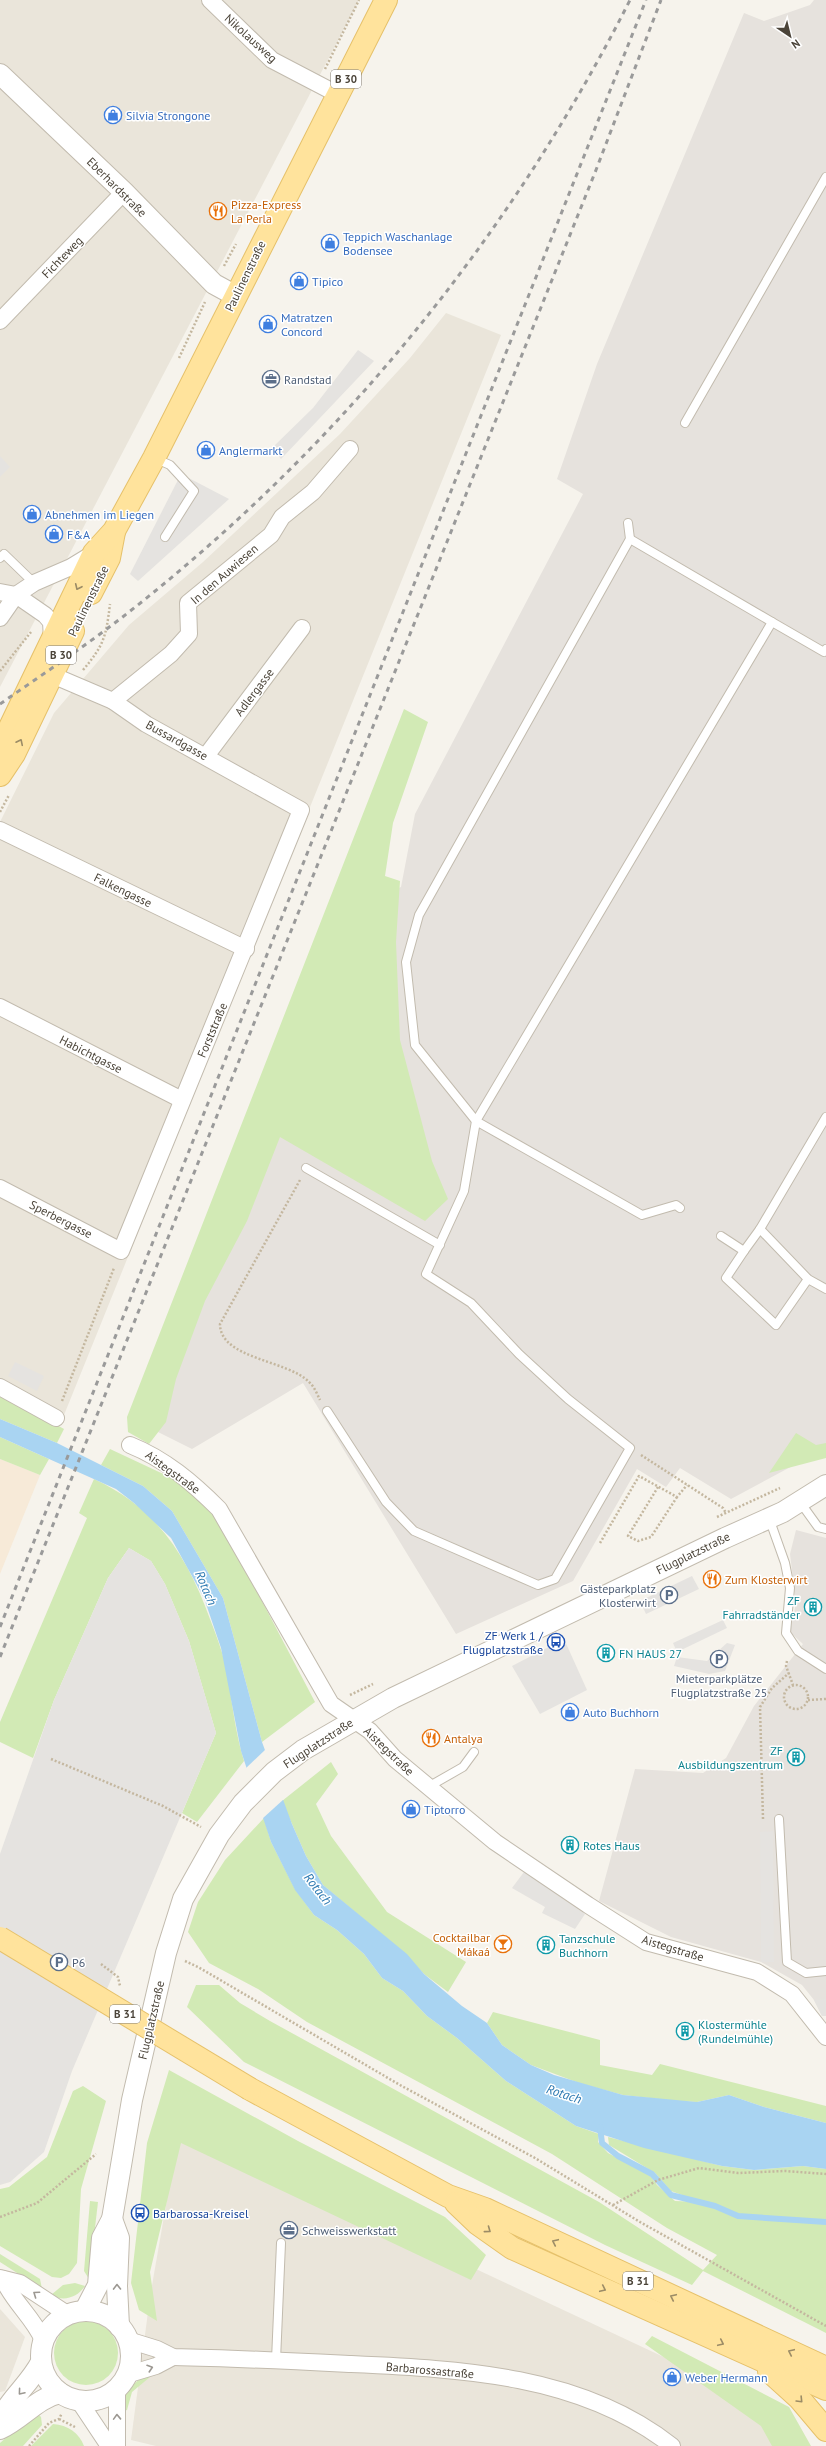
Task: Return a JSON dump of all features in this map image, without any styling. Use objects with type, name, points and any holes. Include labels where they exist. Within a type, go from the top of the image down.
[{"type":"main road","name":"Paulinenstraße","points":[[0,748],[39,664],[94,553],[114,531],[154,458],[386,0]]},
{"type":"main road","name":"Paulinenstraße","points":[[0,775],[14,754],[109,558],[114,531]]},
{"type":"main road","name":"B 31","points":[[0,1938],[250,2089],[448,2196],[485,2209],[826,2368]]},
{"type":"main road","name":"B 31","points":[[448,2196],[478,2224],[512,2248],[751,2357],[826,2389]]},
{"type":"main road","points":[[751,2357],[798,2398],[826,2430]]},
{"type":"street","name":"Nikolausweg","points":[[210,0],[272,60],[338,95]]},
{"type":"street","name":"Eberhardstraße","points":[[0,74],[124,192],[214,284],[236,296]]},
{"type":"street","name":"Fichteweg","points":[[0,321],[124,192]]},
{"type":"street","name":"In den Auwiesen","points":[[113,701],[171,654],[189,634],[188,603],[271,535],[282,517],[313,492],[350,449]]},
{"type":"street","points":[[0,618],[16,594],[34,583],[71,568],[94,553]]},
{"type":"street","points":[[0,592],[16,594],[51,622],[52,640]]},
{"type":"street","name":"Adlergasse","points":[[206,756],[302,628]]},
{"type":"street","name":"Bussardgasse","points":[[52,675],[113,701],[146,724],[301,810]]},
{"type":"street","name":"Forststraße","points":[[121,1251],[182,1100],[246,949],[301,810]]},
{"type":"street","name":"Falkengasse","points":[[0,830],[246,949]]},
{"type":"street","name":"Habichtgasse","points":[[0,1007],[182,1100]]},
{"type":"street","name":"Sperbergasse","points":[[0,1188],[121,1251]]},
{"type":"street","points":[[0,1387],[57,1413]]},
{"type":"street","name":"Aistegstraße","points":[[130,1445],[150,1453],[193,1484],[219,1510],[331,1704],[370,1731],[395,1759],[495,1842],[646,1942],[757,1972],[780,1986],[792,1994],[826,2037]]},
{"type":"street","name":"Flugplatzstraße","points":[[76,2312],[98,2285],[102,2238],[112,2219],[132,2100],[166,1953],[183,1899],[210,1831],[274,1772],[303,1750],[354,1720],[400,1695],[769,1518],[800,1502],[826,1485]]},
{"type":"street","name":"Flugplatzstraße","points":[[800,1502],[826,1502]]},
{"type":"street","name":"Flugplatzstraße","points":[[112,2219],[119,2238],[117,2286],[124,2333]]},
{"type":"street","points":[[1,2278],[20,2283],[76,2312],[98,2312],[110,2317],[124,2333],[130,2364],[122,2381],[117,2446]]},
{"type":"street","points":[[1,2278],[10,2295],[28,2316],[43,2340]]},
{"type":"street","points":[[76,2312],[49,2329],[43,2340],[41,2362],[44,2374],[51,2385],[69,2397],[109,2446]]},
{"type":"street","name":"Barbarossastraße","points":[[124,2333],[173,2357],[276,2360],[436,2368],[540,2384],[600,2402],[658,2435],[672,2446]]},
{"type":"street","name":"Barbarossastraße","points":[[122,2381],[173,2357]]},
{"type":"street","points":[[0,2421],[4,2412],[35,2374],[41,2362]]},
{"type":"street","points":[[0,2429],[13,2423],[50,2395],[91,2400],[105,2396],[122,2381]]},
{"type":"lane","points":[[685,423],[826,177]]},
{"type":"lane","points":[[154,458],[170,465],[194,492],[165,537]]},
{"type":"lane","points":[[628,523],[630,539],[419,915],[406,962],[415,1046],[476,1121],[642,1216],[676,1205],[680,1208]]},
{"type":"lane","points":[[630,539],[824,652],[826,649]]},
{"type":"lane","points":[[0,558],[4,554],[34,583]]},
{"type":"lane","points":[[327,1411],[386,1502],[414,1531],[538,1585],[555,1579],[630,1448],[568,1399],[519,1354],[472,1302],[426,1274],[464,1191],[476,1121],[772,622]]},
{"type":"lane","points":[[808,1279],[776,1325],[726,1278],[760,1229],[826,1117]]},
{"type":"lane","points":[[306,1168],[440,1244]]},
{"type":"lane","points":[[760,1229],[808,1279],[826,1289]]},
{"type":"lane","points":[[722,1236],[744,1251]]},
{"type":"lane","points":[[800,1502],[818,1527],[826,1529]]},
{"type":"lane","points":[[769,1518],[785,1563],[790,1588],[786,1633],[798,1651],[826,1668]]},
{"type":"lane","points":[[428,1787],[463,1767],[474,1752]]},
{"type":"lane","points":[[779,1822],[787,1962],[806,1973],[826,1971]]},
{"type":"lane","points":[[276,2360],[281,2243]]},
{"type":"path","points":[[178,359],[214,284]]},
{"type":"path","points":[[306,1168],[220,1324],[220,1331],[225,1341],[233,1347],[278,1365],[309,1381],[327,1411]]},
{"type":"path","points":[[57,1413],[121,1251]]},
{"type":"path","points":[[630,1448],[723,1508],[726,1513]]},
{"type":"path","points":[[600,1543],[639,1476],[677,1497]]},
{"type":"path","points":[[658,1486],[628,1536],[638,1541],[651,1537],[687,1484]]},
{"type":"path","points":[[786,1666],[793,1685]]},
{"type":"path","points":[[779,1822],[763,1826],[759,1718],[763,1699],[789,1673]]},
{"type":"path","points":[[793,1685],[804,1688],[808,1700]]},
{"type":"path","points":[[793,1685],[786,1690],[784,1698],[790,1707],[798,1708],[804,1706],[808,1700]]},
{"type":"path","points":[[808,1700],[826,1699]]},
{"type":"path","points":[[798,1708],[799,1713]]},
{"type":"path","points":[[50,1759],[174,1811],[210,1831]]},
{"type":"path","points":[[166,1953],[198,1967],[400,2085],[535,2158],[613,2205],[826,2326]]},
{"type":"path","points":[[101,1964],[118,1977],[121,1990]]},
{"type":"path","points":[[0,2218],[37,2202],[96,2154]]},
{"type":"path","points":[[613,2205],[658,2180],[698,2168],[738,2173],[785,2171],[826,2174]]},
{"type":"path","points":[[29,2446],[49,2423],[59,2419],[69,2397]]},
{"type":"shaded area","points":[[0,0],[359,0],[0,687]]},
{"type":"shaded area","points":[[814,0],[826,0],[826,1448],[731,1499],[680,1468],[666,1487],[637,1469],[573,1581],[456,1634],[303,1383],[192,1449],[144,1425],[377,897],[401,887],[415,814],[583,494],[557,479],[597,364],[744,13],[764,21],[810,5]]},
{"type":"shaded area","points":[[446,313],[501,335],[64,1415],[0,1380],[0,822],[54,713],[129,625],[203,562],[340,434],[410,358]]},
{"type":"shaded area","points":[[358,350],[374,361],[281,459],[272,448],[313,408]]},
{"type":"shaded area","points":[[0,456],[10,467],[0,477]]},
{"type":"shaded area","points":[[181,474],[229,499],[138,581],[130,574]]},
{"type":"shaded area","points":[[15,1362],[44,1376],[37,1391],[8,1376]]},
{"type":"shaded area","points":[[0,1459],[40,1475],[0,1574]]},
{"type":"shaded area","points":[[796,1530],[826,1538],[826,2016],[822,2016],[814,2000],[802,1985],[761,1962],[671,1937],[599,1901],[635,1769],[703,1773],[726,1758],[754,1706],[803,1644],[790,1632],[796,1603],[790,1554]]},
{"type":"shaded area","name":"P6","points":[[129,1548],[151,1561],[165,1584],[189,1641],[216,1733],[72,2071],[44,2152],[10,2182],[0,2185],[0,1854],[54,1700],[108,1578]]},
{"type":"shaded area","name":"Gästeparkplatz Klosterwirt","points":[[692,1576],[699,1589],[646,1614],[640,1601]]},
{"type":"shaded area","points":[[723,1620],[727,1628],[677,1652],[673,1643]]},
{"type":"shaded area","points":[[564,1639],[587,1690],[540,1714],[512,1666]]},
{"type":"shaded area","name":"Mieterparkplätze Flugplatzstraße 25","points":[[727,1643],[735,1645],[725,1671],[709,1674],[674,1666],[677,1657],[707,1661]]},
{"type":"shaded area","points":[[773,1831],[774,1962],[761,1962],[760,1832]]},
{"type":"shaded area","points":[[524,1872],[585,1914],[575,1929],[542,1913],[545,1907],[512,1888]]},
{"type":"shaded area","points":[[826,1999],[826,2016],[822,2016],[814,2000]]},
{"type":"shaded area","points":[[179,2130],[777,2410],[787,2446],[156,2446],[131,2440],[150,2297]]},
{"type":"shaded area","points":[[0,2309],[25,2337],[5,2391],[0,2392]]},
{"type":"green space","points":[[404,709],[428,722],[393,823],[385,876],[400,881],[396,942],[400,1040],[432,1161],[448,1199],[425,1221],[280,1137],[247,1221],[205,1301],[176,1379],[166,1422],[149,1444],[128,1432],[127,1417]]},
{"type":"green space","points":[[0,1393],[64,1429],[57,1443],[0,1419]]},
{"type":"green space","points":[[796,1433],[816,1445],[826,1443],[826,1458],[769,1473]]},
{"type":"green space","points":[[0,1437],[49,1459],[40,1475],[0,1459]]},
{"type":"green space","points":[[110,1449],[189,1486],[222,1525],[315,1702],[262,1742],[223,1598],[172,1511],[143,1486],[101,1465]]},
{"type":"green space","points":[[94,1479],[116,1491],[135,1504],[152,1519],[167,1536],[180,1555],[201,1596],[222,1652],[227,1672],[238,1739],[244,1761],[197,1822],[182,1813],[216,1733],[189,1641],[165,1584],[151,1561],[129,1548],[108,1578],[54,1700],[33,1758],[0,1742],[0,1722],[87,1518],[79,1513]]},
{"type":"green space","points":[[331,1762],[338,1774],[316,1804],[331,1836],[387,1912],[466,1962],[448,1992],[424,1974],[404,1953],[323,1885],[306,1856],[282,1801]]},
{"type":"green space","points":[[264,1818],[271,1842],[295,1889],[314,1915],[337,1930],[364,1954],[382,1978],[403,1991],[427,2016],[457,2038],[506,2081],[576,2126],[599,2134],[598,2142],[608,2153],[650,2175],[657,2185],[675,2201],[701,2202],[671,2191],[655,2173],[609,2145],[608,2137],[722,2166],[754,2170],[803,2166],[826,2169],[826,2333],[703,2271],[692,2285],[605,2245],[244,2062],[187,2007],[196,1985],[219,1985],[240,2003],[270,2021],[599,2202],[703,2270],[717,2255],[667,2228],[552,2154],[307,2022],[258,1989],[209,1963],[188,1932],[198,1902],[225,1860]]},
{"type":"green space","points":[[493,2012],[600,2040],[600,2065],[652,2075],[660,2064],[826,2106],[826,2123],[764,2107],[729,2095],[697,2102],[676,2101],[623,2095],[579,2083],[531,2065],[502,2045],[487,2023]]},
{"type":"green space","points":[[169,2070],[298,2141],[445,2217],[486,2255],[471,2280],[181,2143],[150,2272],[157,2321],[139,2310],[131,2283],[147,2143]]},
{"type":"green space","points":[[83,2086],[106,2101],[81,2189],[77,2263],[69,2274],[61,2278],[52,2277],[0,2246],[0,2189],[9,2187],[47,2157],[73,2091]]},
{"type":"green space","points":[[90,2201],[98,2202],[89,2279],[84,2271]]},
{"type":"green space","points":[[0,2254],[40,2279],[42,2289],[0,2262]]},
{"type":"green space","points":[[75,2283],[85,2286],[82,2290],[70,2298],[60,2298],[51,2295],[63,2285]]},
{"type":"green space","points":[[86,2321],[98,2323],[109,2330],[116,2341],[118,2353],[116,2365],[109,2376],[98,2383],[86,2385],[74,2383],[63,2376],[56,2365],[54,2353],[56,2341],[63,2330],[74,2323]]},
{"type":"green space","points":[[652,2336],[789,2407],[811,2446],[772,2446],[761,2426],[645,2344]]},
{"type":"green space","points":[[151,2373],[150,2377],[132,2392],[127,2410],[122,2412],[124,2399],[130,2388],[140,2379]]},
{"type":"green space","points":[[36,2412],[41,2417],[42,2425],[23,2446],[0,2446],[0,2443]]},
{"type":"green space","points":[[53,2424],[72,2430],[82,2441],[84,2446],[31,2446]]},
{"type":"water","name":"Rotach","points":[[0,1419],[57,1443],[143,1486],[172,1511],[223,1598],[262,1742],[292,1824],[306,1856],[323,1885],[407,1954],[424,1974],[462,2006],[487,2023],[502,2045],[531,2065],[554,2075],[623,2095],[697,2102],[729,2095],[764,2107],[826,2123],[826,2169],[803,2166],[754,2170],[722,2166],[644,2148],[576,2126],[506,2081],[457,2038],[427,2016],[403,1991],[382,1978],[364,1954],[337,1930],[314,1915],[295,1890],[271,1842],[241,1751],[221,1648],[204,1598],[171,1538],[134,1503],[116,1489],[0,1437]]},
{"type":"pier","points":[[266,1749],[284,1799],[262,1819],[245,1769]]},
{"type":"waterway","points":[[600,2127],[602,2143],[618,2156],[652,2174],[671,2195],[715,2206],[738,2216],[826,2222]]},
{"type":"railway","points":[[0,704],[129,612],[206,548],[279,480],[348,408],[413,333],[474,255],[530,173],[582,88],[630,0]]},
{"type":"railway","points":[[0,1627],[646,0]]},
{"type":"railway","points":[[0,1657],[596,170],[661,0]]},
{"type":"place","name":"Silvia Strongone","points":[[113,115]]},
{"type":"place","name":"Pizza-Express La Perla","points":[[218,211]]},
{"type":"place","name":"Teppich Waschanlage Bodensee","points":[[330,243]]},
{"type":"place","name":"Tipico","points":[[299,281]]},
{"type":"place","name":"Matratzen Concord","points":[[268,324]]},
{"type":"place","name":"Randstad","points":[[271,379]]},
{"type":"place","name":"Anglermarkt","points":[[206,450]]},
{"type":"place","name":"Abnehmen im Liegen","points":[[32,514]]},
{"type":"place","name":"F&A","points":[[54,534]]},
{"type":"place","name":"Zum Klosterwirt","points":[[712,1579]]},
{"type":"place","name":"Gästeparkplatz Klosterwirt","points":[[669,1595]]},
{"type":"place","name":"ZF Fahrradständer","points":[[813,1607]]},
{"type":"place","name":"ZF Werk 1 / Flugplatzstraße","points":[[556,1642]]},
{"type":"place","name":"FN HAUS 27","points":[[606,1653]]},
{"type":"place","name":"Mieterparkplätze Flugplatzstraße 25","points":[[719,1659]]},
{"type":"place","name":"Auto Buchhorn","points":[[570,1712]]},
{"type":"place","name":"Antalya","points":[[431,1738]]},
{"type":"place","name":"ZF Ausbildungszentrum","points":[[796,1757]]},
{"type":"place","name":"Tiptorro","points":[[411,1809]]},
{"type":"place","name":"Rotes Haus","points":[[570,1845]]},
{"type":"place","name":"Cocktailbar Mákaá","points":[[503,1944]]},
{"type":"place","name":"Tanzschule Buchhorn","points":[[546,1945]]},
{"type":"place","name":"P6","points":[[59,1962]]},
{"type":"place","name":"Klostermühle (Rundelmühle)","points":[[685,2031]]},
{"type":"place","name":"Barbarossa-Kreisel","points":[[140,2213]]},
{"type":"place","name":"Schweisswerkstatt","points":[[289,2230]]},
{"type":"place","name":"Weber Hermann","points":[[672,2377]]}]
